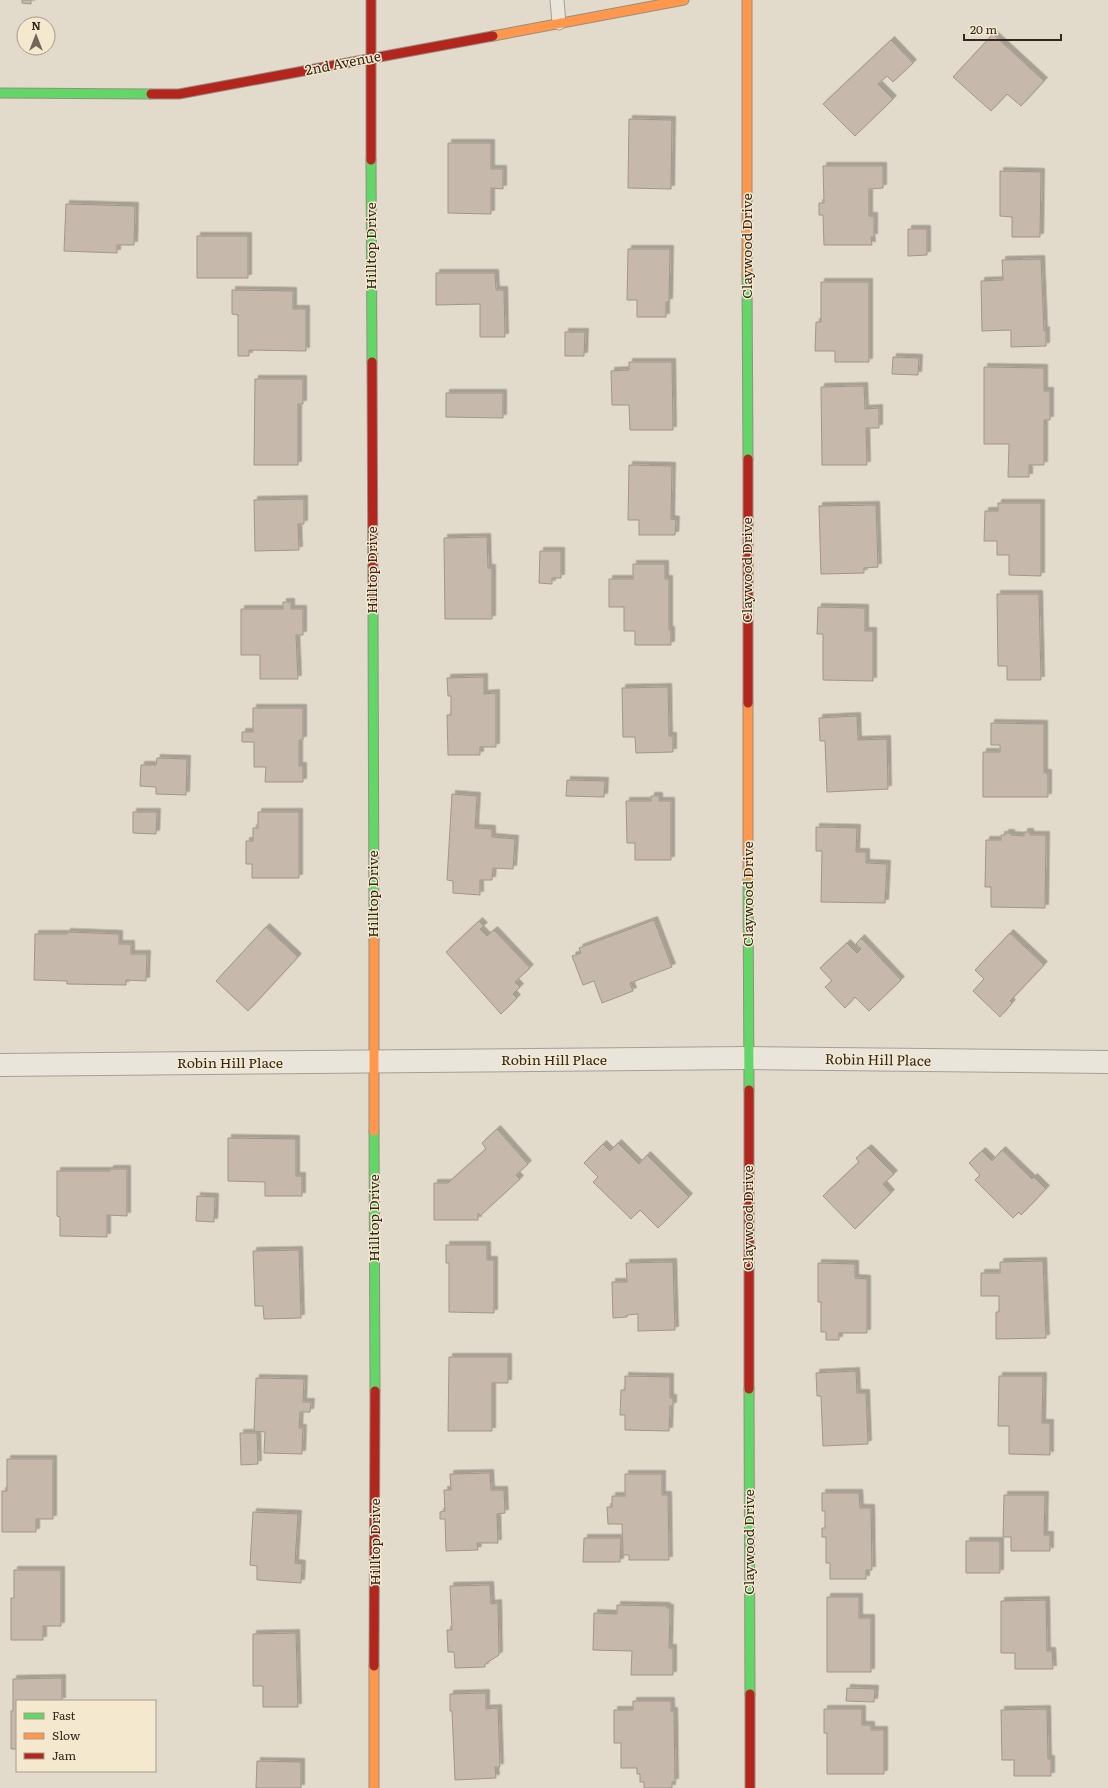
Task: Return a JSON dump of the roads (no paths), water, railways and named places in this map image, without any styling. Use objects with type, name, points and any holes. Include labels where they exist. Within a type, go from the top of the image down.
[{"type":"street","name":"Hilltop Drive","points":[[370,0],[374,1062],[374,1788]]},
{"type":"street","name":"2nd Avenue","points":[[0,93],[179,94],[684,0]]},
{"type":"street","name":"Claywood Drive","points":[[747,0],[750,1788]]},
{"type":"street","name":"Robin Hill Place","points":[[0,1065],[748,1058],[1108,1062]]},
{"type":"lane","points":[[557,0],[559,23]]}]
